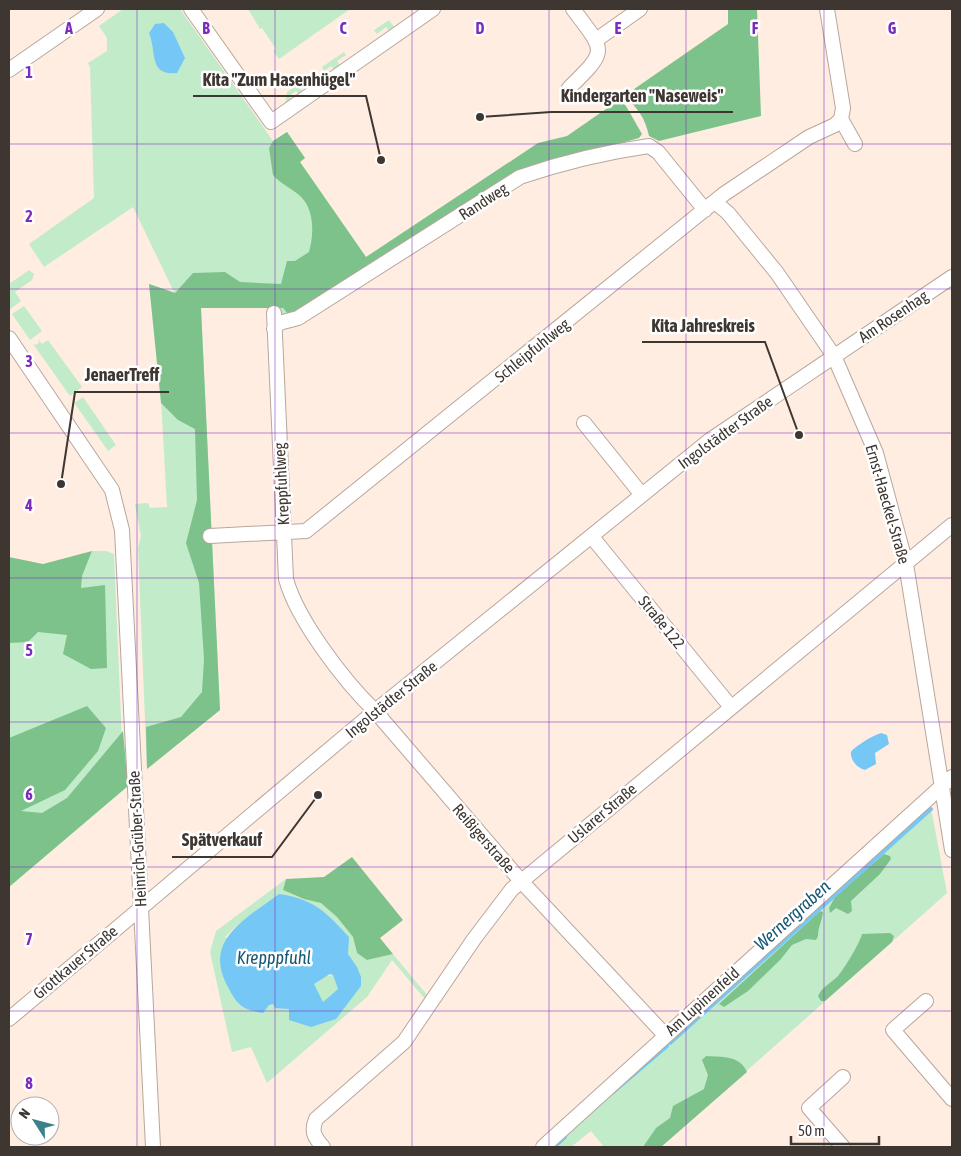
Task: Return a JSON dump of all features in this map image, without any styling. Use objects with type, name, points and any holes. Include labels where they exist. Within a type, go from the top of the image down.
[{"type":"street","points":[[9,70],[97,9]]},
{"type":"street","points":[[191,9],[271,122],[433,9]]},
{"type":"street","points":[[569,88],[596,61],[599,51],[596,40],[573,9]]},
{"type":"street","points":[[596,40],[640,9]]},
{"type":"street","points":[[828,9],[843,108],[841,119],[855,144]]},
{"type":"street","name":"Schleipfuhlweg","points":[[210,536],[306,531],[710,206],[766,165],[841,119]]},
{"type":"street","name":"Randweg","points":[[274,329],[279,323],[298,318],[520,177],[538,171],[626,149],[649,146],[658,152],[710,206]]},
{"type":"street","name":"Ernst-Haeckel-Straße","points":[[710,206],[728,212],[777,273],[834,356],[876,453],[906,564],[947,781],[952,850]]},
{"type":"street","name":"Am Rosenhag","points":[[834,356],[952,277]]},
{"type":"street","points":[[274,314],[274,329]]},
{"type":"street","name":"Kreppfuhlweg","points":[[274,329],[286,579],[299,611],[313,632]]},
{"type":"street","name":"Heinrich-Grüber-Straße","points":[[9,338],[112,490],[122,530],[153,1147]]},
{"type":"street","name":"Ingolstädter Straße","points":[[141,906],[375,712],[710,440],[834,356]]},
{"type":"street","points":[[584,423],[642,495]]},
{"type":"street","name":"Uslarer Straße","points":[[323,1147],[315,1138],[313,1128],[316,1118],[404,1042],[474,939],[512,889],[952,525]]},
{"type":"street","name":"Straße 122","points":[[592,537],[731,707]]},
{"type":"street","name":"Reißigerstraße","points":[[313,632],[359,695],[521,881],[665,1035]]},
{"type":"street","name":"Am Lupinenfeld","points":[[543,1147],[947,781]]},
{"type":"street","name":"Grottkauer Straße","points":[[9,1019],[141,906]]},
{"type":"street","points":[[926,1001],[893,1030],[952,1099]]},
{"type":"street","points":[[843,1077],[808,1108],[843,1147]]},
{"type":"green space","points":[[123,9],[180,9],[273,141],[287,132],[305,158],[300,162],[366,257],[297,314],[281,314],[279,308],[201,308],[220,710],[147,769],[138,548],[141,536],[135,504],[148,503],[150,508],[167,507],[159,363],[149,284],[174,292],[133,207],[44,267],[29,244],[94,198],[90,67],[88,63],[107,51],[107,38],[99,26]]},
{"type":"green space","points":[[248,9],[350,9],[279,59],[273,51],[276,49],[262,28],[260,29]]},
{"type":"green space","points":[[728,9],[757,9],[761,116],[659,141],[649,136],[640,114],[624,96],[728,24]]},
{"type":"green space","points":[[389,20],[395,28],[390,33],[386,27],[377,34],[374,30]]},
{"type":"green space","points":[[344,52],[346,55],[337,61],[341,67],[335,71],[331,66],[324,71],[322,67]]},
{"type":"green space","points":[[307,78],[309,81],[300,88],[304,93],[300,96],[296,91],[289,96],[293,101],[285,105],[287,92]]},
{"type":"green space","points":[[619,100],[626,106],[642,134],[639,138],[525,170],[297,314],[288,314],[283,308],[201,308],[220,710],[147,769],[146,727],[181,717],[202,692],[204,659],[199,583],[186,543],[197,500],[195,429],[178,420],[161,403],[149,284],[175,293],[193,273],[225,272],[240,282],[281,284],[287,261],[295,261],[309,252],[312,238],[311,214],[304,200],[273,175],[269,148],[273,141],[287,132],[305,158],[300,162],[366,257],[538,143],[567,136]]},
{"type":"green space","points":[[29,270],[34,274],[32,280],[15,292],[21,301],[9,310],[9,284]]},
{"type":"green space","points":[[24,306],[42,331],[30,340],[12,314]]},
{"type":"green space","points":[[38,339],[42,344],[48,340],[82,387],[70,396],[33,344],[39,343]]},
{"type":"green space","points":[[83,397],[116,445],[108,451],[73,401],[76,402]]},
{"type":"green space","points":[[92,551],[106,551],[114,554],[124,789],[9,887],[9,566],[86,565]]},
{"type":"green space","points":[[92,551],[82,576],[81,588],[105,585],[107,668],[91,669],[63,654],[67,635],[38,632],[28,642],[9,643],[9,557],[43,564]]},
{"type":"green space","points":[[87,706],[106,728],[98,751],[65,790],[21,811],[42,813],[67,798],[123,731],[128,786],[9,887],[9,738]]},
{"type":"green space","points":[[930,803],[947,893],[661,1147],[604,1147],[591,1131],[571,1147],[547,1147]]},
{"type":"green space","points":[[884,854],[890,856],[891,859],[880,874],[851,901],[852,911],[848,914],[836,908],[830,913],[829,908],[835,897]]},
{"type":"green space","points":[[352,857],[403,920],[380,938],[393,954],[367,960],[357,953],[353,937],[337,917],[321,903],[304,899],[283,890],[286,879],[324,877]]},
{"type":"green space","points":[[286,879],[283,890],[304,899],[321,902],[337,917],[353,937],[357,953],[367,960],[393,954],[427,995],[425,999],[392,960],[367,997],[267,1083],[251,1047],[232,1052],[210,952],[216,931]],"holes":[[[279,894],[342,948],[359,974],[361,986],[326,999],[339,989],[333,975],[304,980],[225,937],[236,926]]]},
{"type":"green space","points":[[820,911],[823,912],[816,940],[806,939],[792,945],[781,959],[748,991],[724,1007],[719,1004]]},
{"type":"green space","points":[[890,933],[894,936],[892,942],[825,1001],[821,1001],[818,996],[824,987],[841,973],[862,934]]},
{"type":"green space","points":[[706,1056],[730,1058],[740,1062],[747,1072],[661,1147],[643,1147],[656,1128],[670,1118],[673,1106],[704,1089],[708,1075],[702,1060]]},
{"type":"water","points":[[164,23],[173,32],[185,58],[177,73],[162,71],[155,61],[149,33],[155,24]]},
{"type":"water","points":[[881,733],[887,735],[889,744],[875,753],[876,764],[865,770],[859,767],[853,761],[851,752],[865,741]]},
{"type":"water","name":"Krepppfuhl","points":[[279,894],[310,903],[333,920],[349,937],[348,954],[357,967],[361,977],[361,986],[336,1019],[311,1027],[289,1020],[289,1009],[275,1008],[273,1004],[269,1005],[263,1013],[250,1010],[241,1006],[228,987],[221,971],[220,956],[224,944],[231,932],[253,912]],"holes":[[[330,974],[333,975],[338,989],[323,1002],[314,984]]]},
{"type":"waterway","name":"Wernergraben","points":[[670,1043],[931,809]]},
{"type":"waterway","name":"Wernergraben","points":[[612,1093],[667,1046]]},
{"type":"waterway","name":"Wernergraben","points":[[554,1147],[565,1137]]},
{"type":"place","name":"Kindergarten \"Naseweis\"","points":[[480,117]]},
{"type":"place","name":"Kita \"Zum Hasenhügel\"","points":[[381,160]]},
{"type":"place","name":"Kita Jahreskreis","points":[[799,435]]},
{"type":"place","name":"JenaerTreff","points":[[61,484]]},
{"type":"place","name":"Spätverkauf","points":[[318,795]]}]
